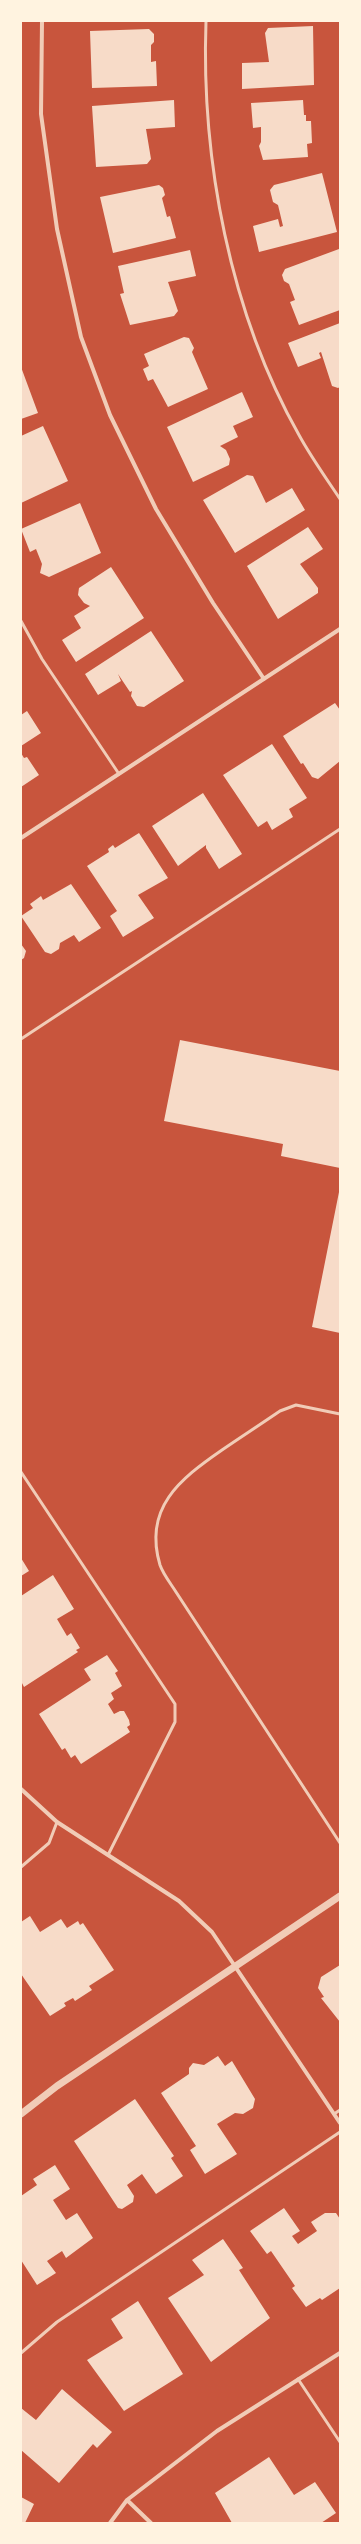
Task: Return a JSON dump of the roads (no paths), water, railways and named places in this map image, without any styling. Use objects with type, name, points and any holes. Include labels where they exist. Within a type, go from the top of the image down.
[{"type":"street","points":[[42,21],[41,114],[56,229],[82,337],[110,415],[156,509],[213,603],[264,679]]},
{"type":"street","points":[[21,838],[340,629]]},
{"type":"street","points":[[21,1790],[57,1822],[180,1901],[212,1932],[340,2123]]},
{"type":"street","points":[[21,2114],[57,2086],[340,1896]]},
{"type":"street","points":[[110,2523],[126,2500],[217,2431],[340,2353]]},
{"type":"street","points":[[126,2500],[151,2523]]},
{"type":"lane","points":[[206,21],[208,128],[220,213],[236,280],[265,363],[285,406],[299,435],[340,499]]},
{"type":"lane","points":[[21,621],[42,659],[119,774]]},
{"type":"lane","points":[[21,1039],[340,829]]},
{"type":"lane","points":[[340,1414],[296,1405],[280,1411],[190,1472],[171,1492],[159,1515],[156,1540],[160,1566],[340,1843]]},
{"type":"lane","points":[[21,1472],[175,1704],[175,1722],[108,1855]]},
{"type":"lane","points":[[21,1867],[49,1843],[57,1822]]},
{"type":"lane","points":[[334,2114],[340,2110]]},
{"type":"lane","points":[[21,2353],[57,2322],[340,2132]]},
{"type":"lane","points":[[298,2379],[340,2442]]}]
